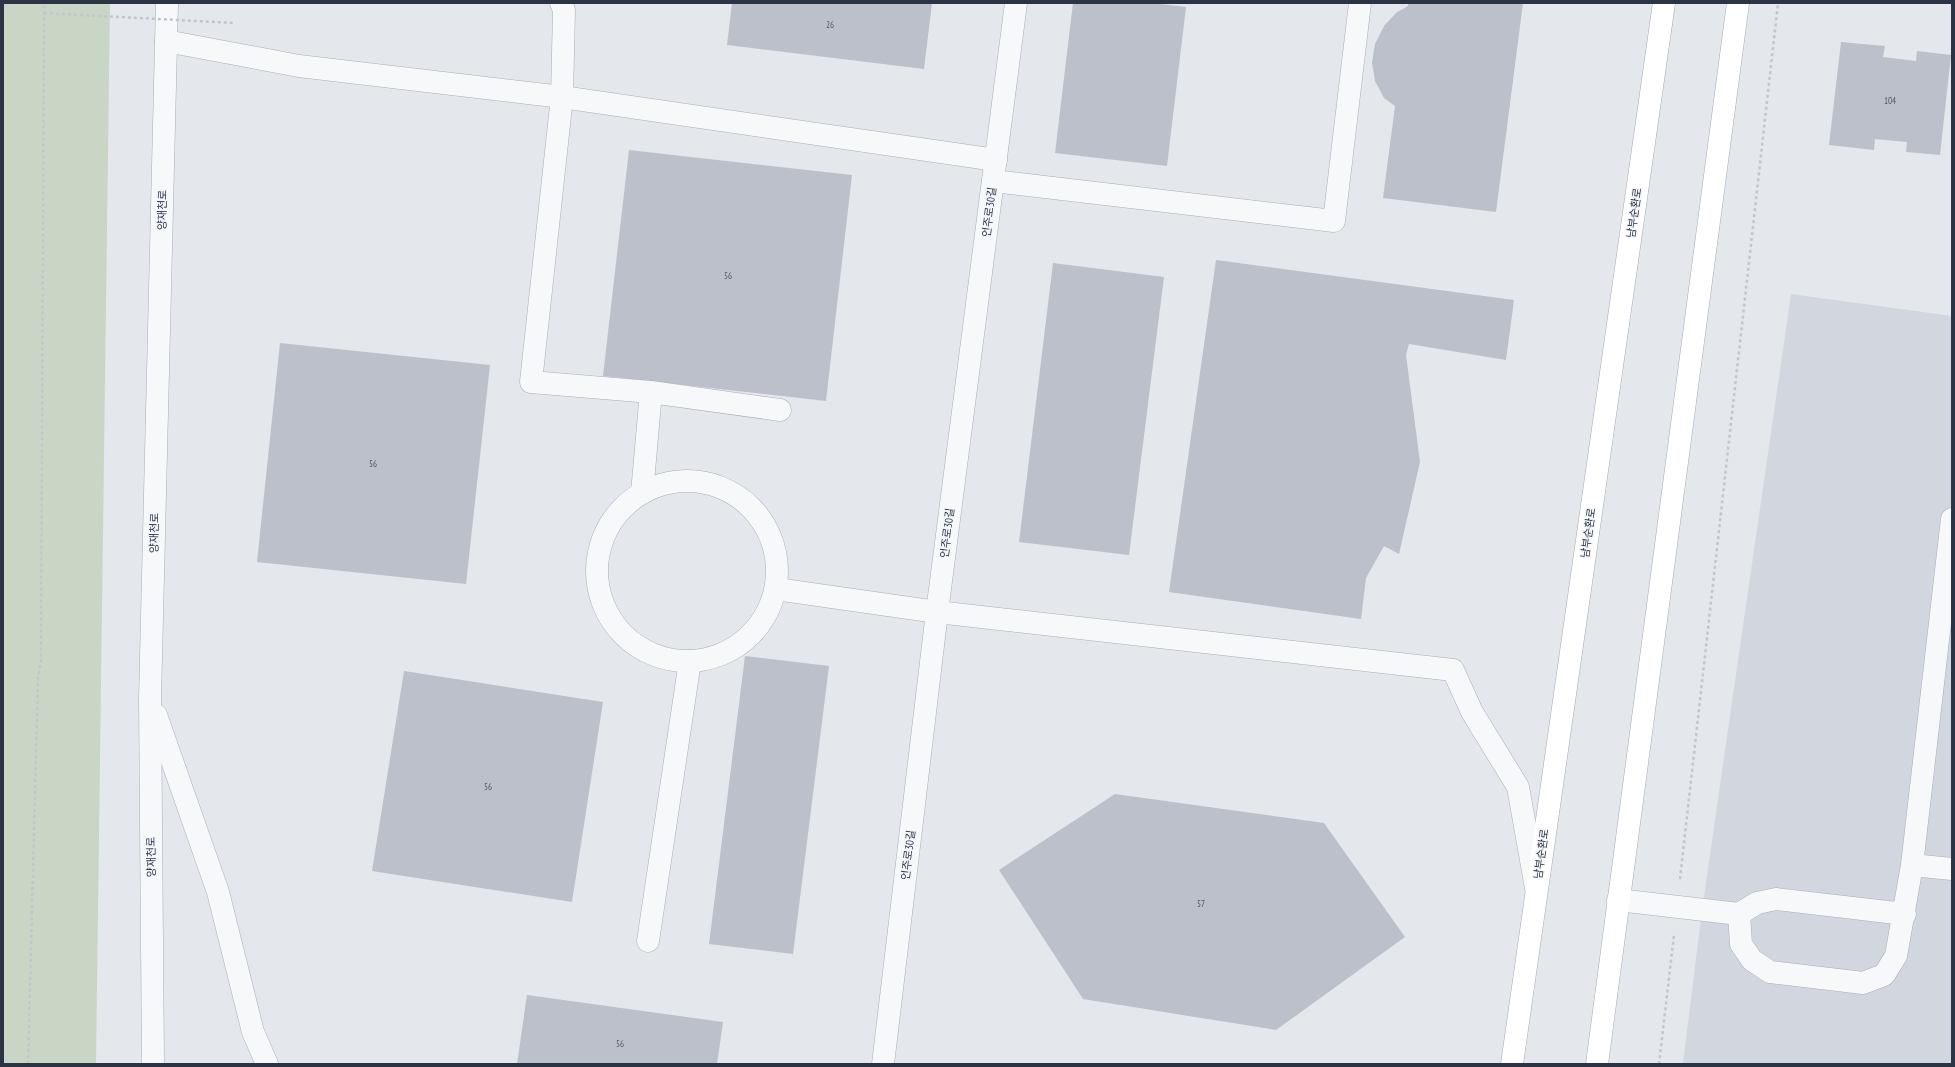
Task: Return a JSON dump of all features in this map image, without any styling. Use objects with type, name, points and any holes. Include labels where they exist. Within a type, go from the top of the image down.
[{"type":"main road","name":"남부순환로","points":[[1512,1064],[1664,3]]},
{"type":"main road","points":[[1597,1064],[1738,3]]},
{"type":"street","name":"양재천로","points":[[153,1064],[150,699],[166,3]]},
{"type":"street","points":[[561,3],[564,10],[562,97],[531,382],[651,392],[780,410]]},
{"type":"street","name":"언주로30길","points":[[883,1064],[937,612],[1016,3]]},
{"type":"street","points":[[993,181],[1334,220],[1360,3]]},
{"type":"street","points":[[166,41],[299,66],[562,97],[996,160]]},
{"type":"street","points":[[642,493],[651,392]]},
{"type":"street","points":[[699,481],[727,489],[751,506],[769,531],[777,559],[776,588],[765,616],[745,640],[720,655],[690,661],[660,657],[634,644],[612,622],[600,595],[597,566],[603,537],[619,511],[642,493],[669,482],[699,481]]},
{"type":"street","points":[[1740,914],[1741,944],[1752,960],[1770,972],[1863,983],[1884,975],[1896,956],[1905,914],[1912,865],[1952,519]]},
{"type":"street","points":[[776,588],[937,612],[1453,670],[1472,712],[1518,787],[1536,891]]},
{"type":"street","points":[[648,941],[690,661]]},
{"type":"street","points":[[150,699],[218,892],[253,1032],[267,1064]]},
{"type":"street","points":[[1912,865],[1952,869]]},
{"type":"street","points":[[1618,900],[1740,914],[1757,903],[1776,899],[1905,914]]},
{"type":"path","points":[[28,1064],[38,677],[40,661],[44,3]]},
{"type":"path","points":[[1659,1064],[1778,3]]},
{"type":"path","points":[[44,13],[234,22]]},
{"type":"shaded area","points":[[1791,294],[1952,316],[1952,1064],[1683,1064],[1702,910]]},
{"type":"green space","points":[[3,3],[110,3],[96,1064],[3,1064]]},
{"type":"building","points":[[732,3],[932,3],[924,69],[727,45]]},
{"type":"building","points":[[1073,3],[1152,3],[1186,7],[1167,166],[1055,153]]},
{"type":"building","points":[[1408,3],[1523,3],[1496,212],[1383,198],[1395,106],[1384,98],[1375,81],[1372,63],[1375,44],[1384,26],[1396,13],[1408,6]]},
{"type":"building","points":[[1841,42],[1885,46],[1883,57],[1916,61],[1917,51],[1951,55],[1940,155],[1906,152],[1907,142],[1875,139],[1874,150],[1829,145]]},
{"type":"building","points":[[629,150],[852,175],[826,401],[603,376]]},
{"type":"building","points":[[1216,260],[1514,300],[1506,360],[1409,344],[1406,355],[1420,462],[1399,554],[1384,546],[1366,578],[1361,619],[1169,592]]},
{"type":"building","points":[[1053,263],[1164,277],[1129,555],[1019,542]]},
{"type":"building","points":[[280,343],[490,365],[466,584],[257,562]]},
{"type":"building","points":[[745,656],[829,666],[793,954],[709,944]]},
{"type":"building","points":[[404,671],[603,702],[572,902],[372,871]]},
{"type":"building","points":[[1115,794],[1324,823],[1405,937],[1276,1030],[1083,999],[999,870]]},
{"type":"building","points":[[527,995],[723,1022],[717,1064],[517,1064]]}]
